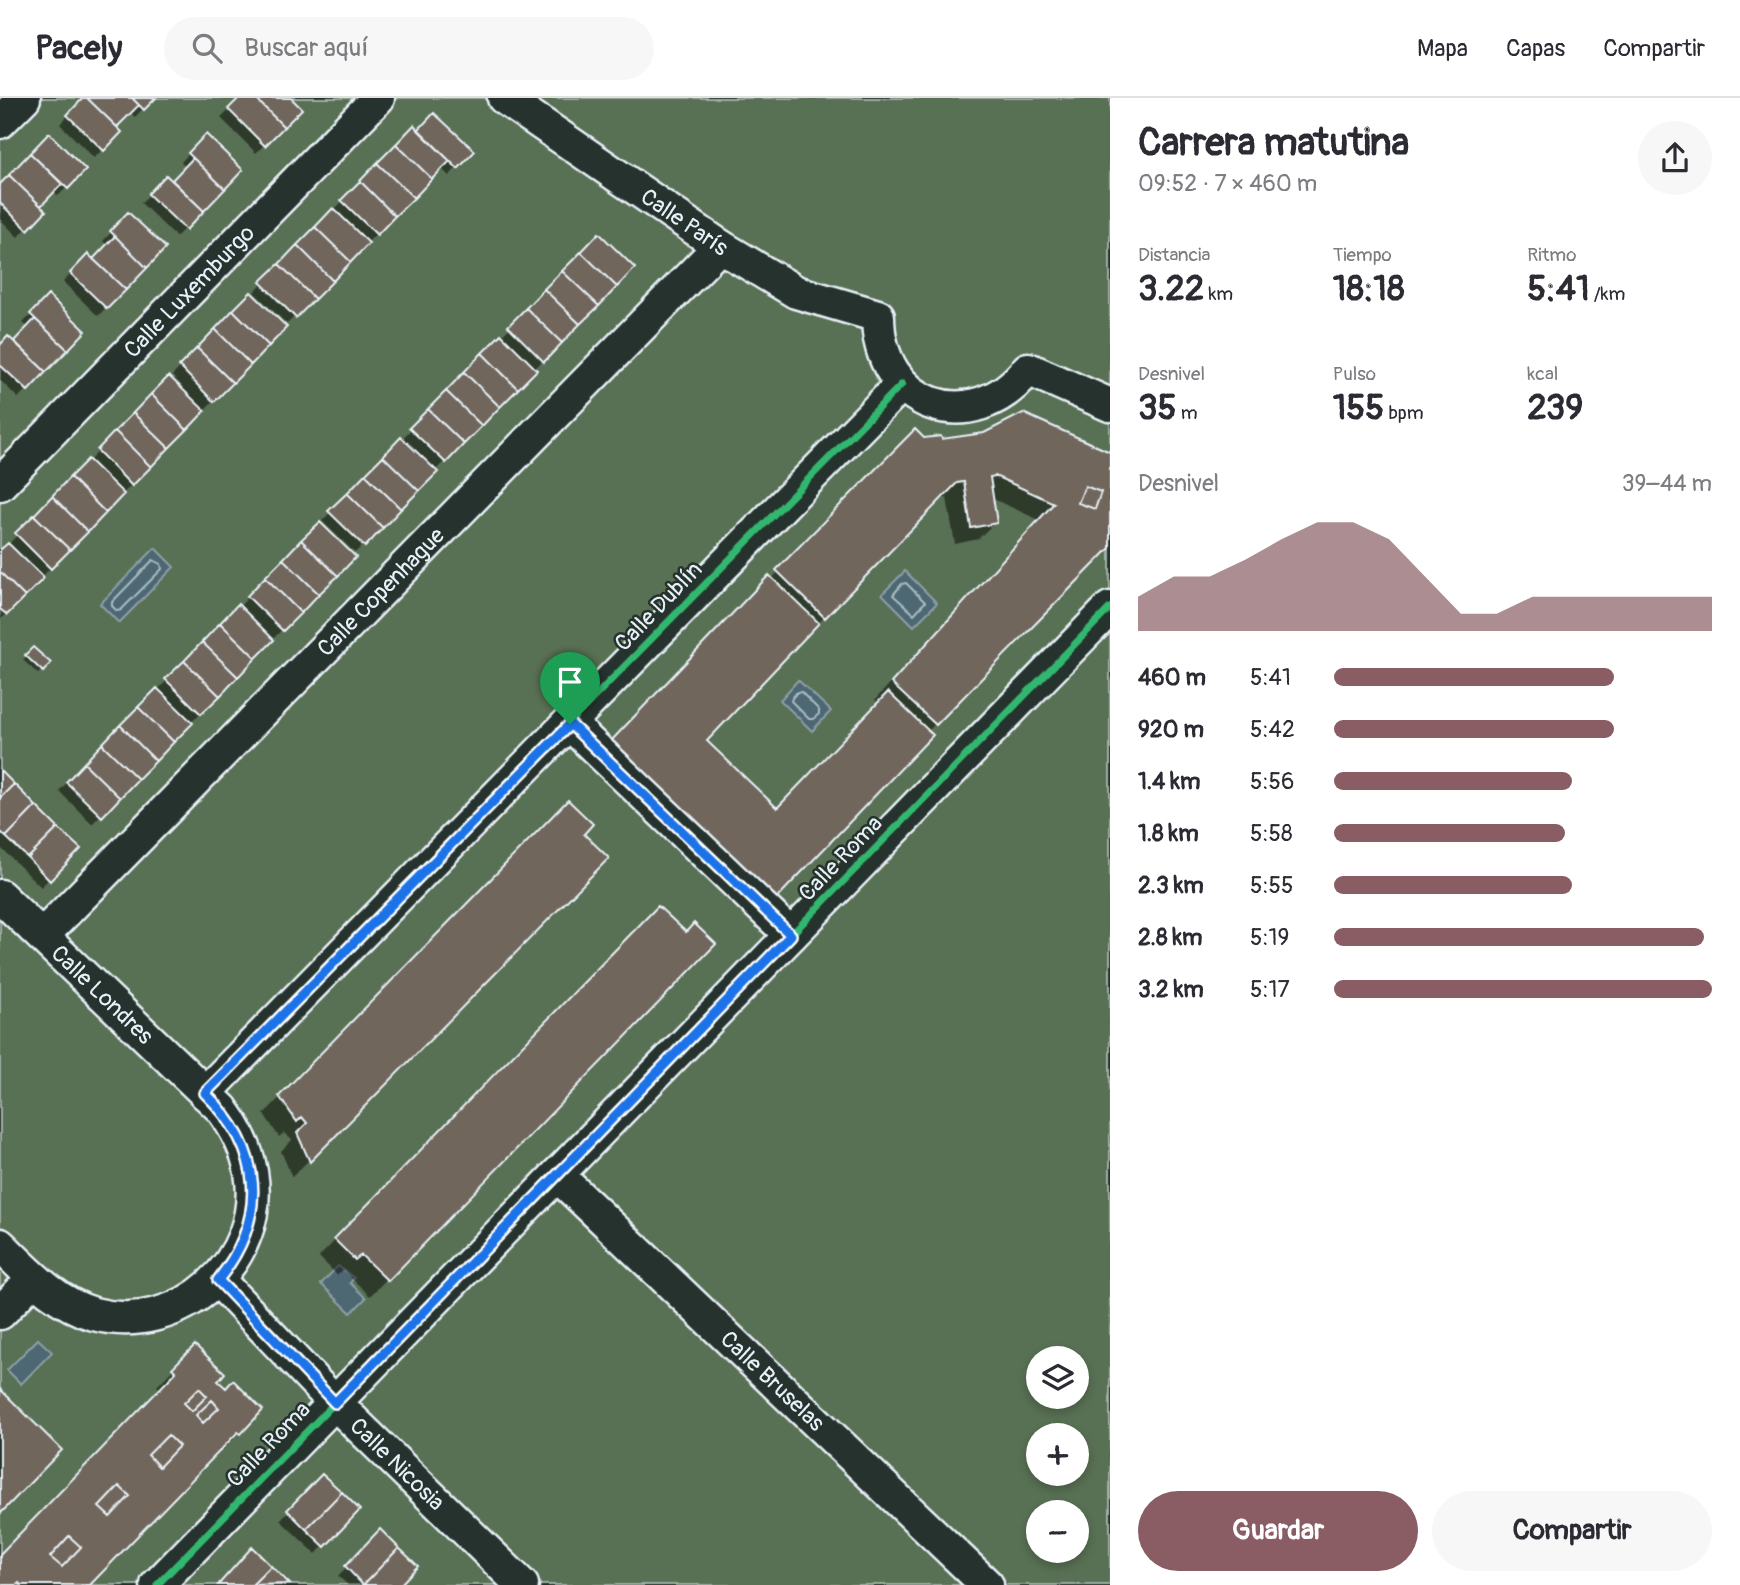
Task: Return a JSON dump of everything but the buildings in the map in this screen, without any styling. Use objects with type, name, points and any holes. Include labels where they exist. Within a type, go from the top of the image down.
[{"type":"street","points":[[0,122],[24,98]]},
{"type":"street","name":"Calle Luxemburgo","points":[[0,484],[378,98]]},
{"type":"street","name":"Calle París","points":[[504,98],[720,246],[796,292],[878,316],[880,346],[892,373],[902,384]]},
{"type":"street","name":"Calle Copenhague","points":[[42,936],[720,246]]},
{"type":"street","points":[[902,384],[916,396],[933,404],[969,408],[986,404],[1003,395],[1017,384],[1028,369],[1110,405]]},
{"type":"street","name":"Calle Dublín","points":[[205,1093],[902,384]]},
{"type":"street","name":"Calle Roma","points":[[157,1585],[1110,608]]},
{"type":"street","points":[[570,724],[791,935]]},
{"type":"street","name":"Calle Londres","points":[[0,896],[222,1109],[245,1150],[252,1184],[250,1218],[233,1261],[201,1295],[160,1314],[126,1318],[92,1314],[71,1305],[51,1293],[0,1245]]},
{"type":"street","name":"Calle Bruselas","points":[[557,1175],[987,1585]]},
{"type":"street","points":[[0,1313],[34,1278]]},
{"type":"street","name":"Calle Nicosia","points":[[218,1280],[335,1403],[522,1585]]},
{"type":"green space","points":[[0,98],[1110,98],[1110,1585],[0,1585]]},
{"type":"water","points":[[155,548],[174,567],[119,623],[100,604]]},
{"type":"water","points":[[905,571],[937,603],[914,626],[882,594]]},
{"type":"water","points":[[798,680],[831,711],[812,731],[780,700]]},
{"type":"water","points":[[338,1266],[354,1278],[350,1283],[366,1298],[351,1313],[321,1284]]},
{"type":"water","points":[[38,1339],[52,1352],[21,1384],[7,1370]]},
{"type":"cycle path","points":[[205,1093],[902,384]]},
{"type":"cycle path","points":[[157,1585],[1110,608]]},
{"type":"route","points":[[570,724],[791,935],[335,1403],[218,1280],[233,1261],[243,1241],[253,1195],[251,1172],[235,1128],[222,1109],[205,1093],[570,724]]}]
